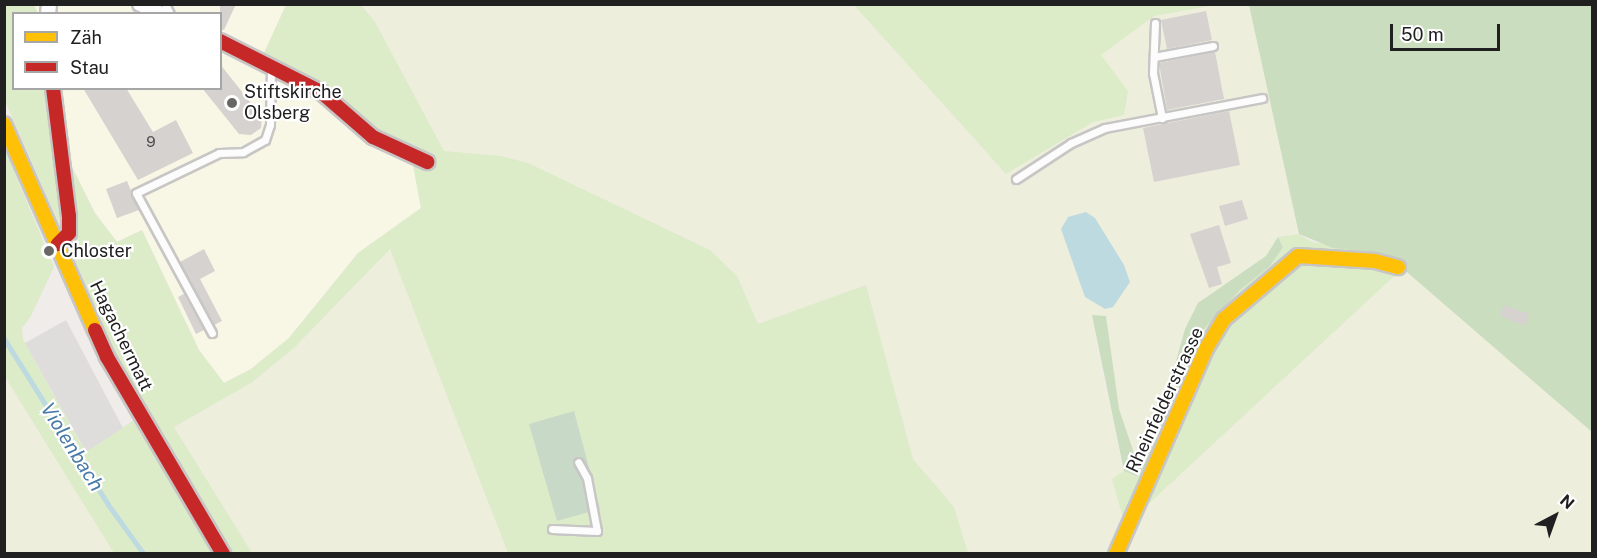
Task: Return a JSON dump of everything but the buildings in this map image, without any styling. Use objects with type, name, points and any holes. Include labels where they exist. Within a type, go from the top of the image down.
[{"type":"street","points":[[140,4],[158,12]]},
{"type":"street","points":[[222,42],[321,92],[373,137],[401,153],[426,162]]},
{"type":"street","points":[[53,90],[69,216],[69,233],[58,244]]},
{"type":"street","name":"Hagachermatt","points":[[4,124],[107,357],[223,554]]},
{"type":"street","name":"Rheinfelderstrasse","points":[[1116,554],[1207,347],[1224,319],[1298,256],[1376,261],[1398,267]]},
{"type":"lane","points":[[1155,23],[1154,57],[1162,118]]},
{"type":"lane","points":[[1154,57],[1213,46]]},
{"type":"lane","points":[[212,333],[136,193],[219,153],[243,152],[265,140],[270,125],[272,67]]},
{"type":"lane","points":[[1017,179],[1079,139],[1105,128],[1262,98]]},
{"type":"lane","points":[[552,529],[597,531],[586,478],[578,462]]},
{"type":"shaded area","points":[[34,5],[286,5],[264,53],[413,165],[421,208],[358,253],[289,338],[251,369],[224,383],[199,350],[142,230],[117,242],[95,213],[72,167],[46,90],[222,90],[222,12],[37,12]]},
{"type":"shaded area","points":[[66,320],[123,428],[86,452],[25,343]]},
{"type":"green space","points":[[4,5],[34,5],[38,12],[12,12],[12,90],[46,90],[72,167],[95,213],[117,242],[142,230],[199,350],[224,383],[251,369],[289,338],[358,253],[421,208],[413,165],[264,53],[286,5],[361,5],[375,22],[444,151],[501,156],[528,163],[710,250],[737,276],[758,324],[866,285],[913,459],[954,507],[968,553],[508,553],[390,249],[293,349],[251,383],[174,427],[252,553],[231,553],[123,370],[5,101]],"holes":[[[545,475],[599,509],[557,521]]]},
{"type":"green space","points":[[361,5],[854,5],[1006,174],[1093,122],[1124,115],[1128,91],[1100,55],[1154,16],[1215,5],[1249,5],[1299,234],[1278,237],[1266,256],[1198,303],[1185,329],[1163,408],[1147,443],[1135,456],[1119,409],[1106,316],[1095,339],[1124,471],[1112,480],[1142,510],[1403,268],[1592,432],[1592,553],[968,553],[926,475],[913,459],[866,285],[758,324],[737,276],[710,250],[528,163],[444,151],[375,22]]},
{"type":"green space","points":[[854,5],[1215,5],[1154,16],[1101,55],[1128,91],[1124,115],[1093,122],[1006,174]]},
{"type":"green space","points":[[1249,5],[1592,5],[1592,432],[1386,254],[1333,248],[1299,234]]},
{"type":"green space","points":[[4,147],[54,267],[31,316],[22,328],[23,339],[85,451],[133,421],[214,553],[114,553],[5,377]]},
{"type":"green space","points":[[1299,234],[1312,242],[1386,254],[1403,268],[1142,510],[1124,521],[1112,479],[1124,471],[1137,476],[1179,393],[1196,338],[1239,291],[1270,266],[1283,247],[1278,237]]},
{"type":"green space","points":[[1278,237],[1283,247],[1270,266],[1239,291],[1196,338],[1151,460],[1137,476],[1124,471],[1092,315],[1106,316],[1119,409],[1135,456],[1147,443],[1163,408],[1185,329],[1198,303],[1266,256]]},
{"type":"green space","points":[[390,249],[508,553],[252,553],[174,427],[251,383],[293,349]]},
{"type":"green space","points":[[4,377],[94,519],[114,553],[5,553]]},
{"type":"green space","points":[[574,411],[600,509],[557,521],[529,424]]},
{"type":"water","points":[[1086,212],[1095,218],[1124,265],[1130,282],[1113,307],[1105,309],[1085,297],[1061,229],[1068,217]]},
{"type":"waterway","name":"Violenbach","points":[[4,338],[108,504],[144,554]]},
{"type":"traffic: slow","points":[[4,124],[95,330]]},
{"type":"traffic: slow","points":[[1116,554],[1207,347],[1224,319],[1298,256],[1375,261],[1398,267]]},
{"type":"traffic: jam","points":[[222,42],[321,92],[373,137],[427,162]]},
{"type":"traffic: jam","points":[[53,90],[69,216],[69,233],[58,244]]},
{"type":"traffic: jam","points":[[95,330],[107,357],[223,554]]},
{"type":"place","name":"Stiftskirche Olsberg","points":[[232,103]]},
{"type":"place","name":"Chloster","points":[[49,251]]}]
